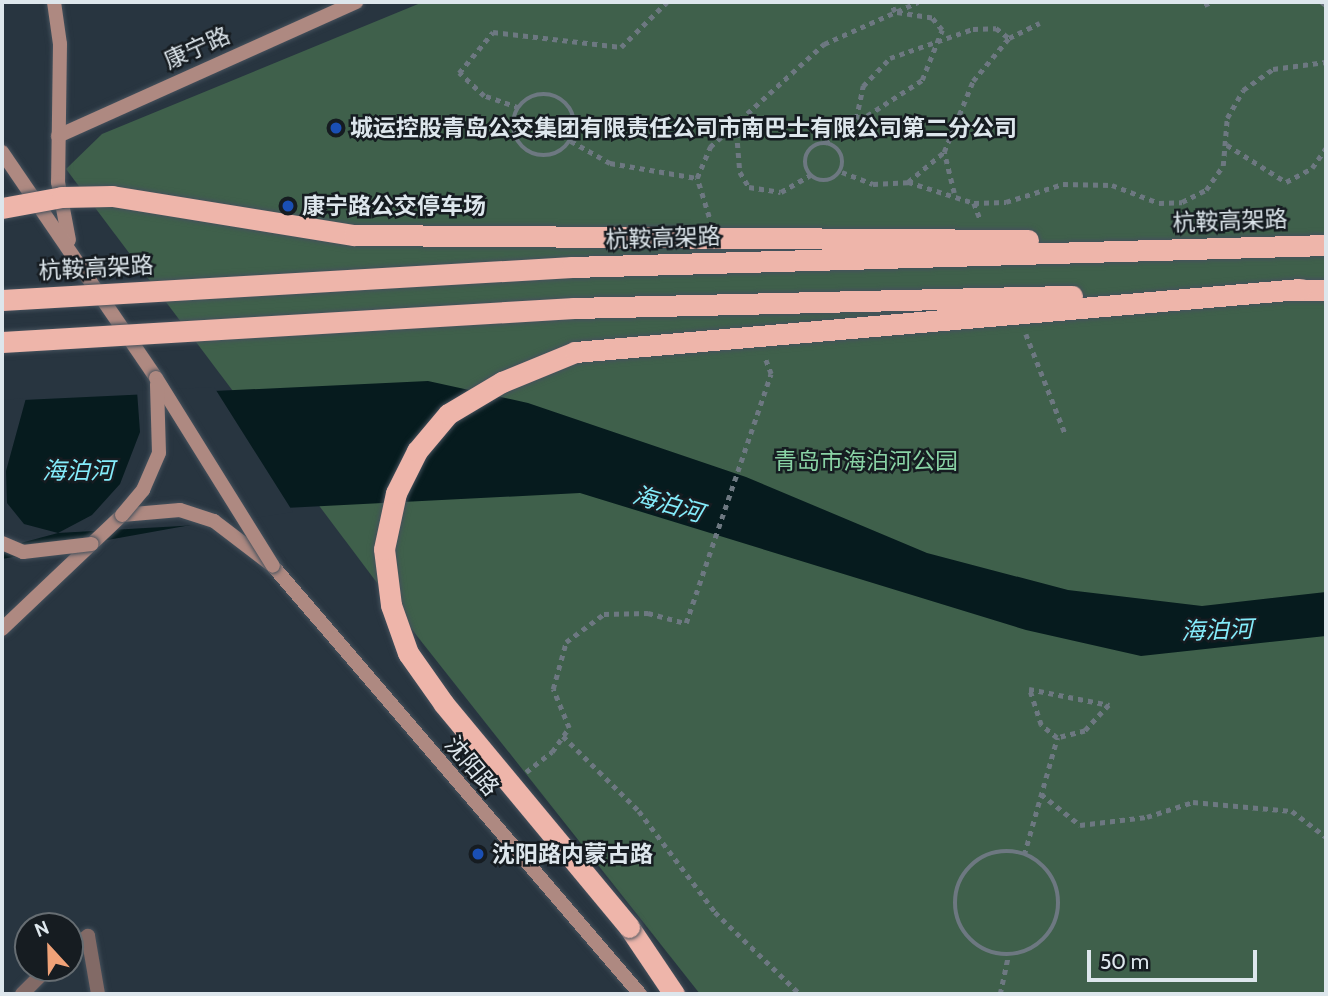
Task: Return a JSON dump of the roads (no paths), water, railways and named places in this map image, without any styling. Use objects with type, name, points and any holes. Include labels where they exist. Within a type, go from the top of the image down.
[{"type":"highway","points":[[2,208],[62,197],[112,197],[354,235],[428,237],[569,232],[1316,245]]},
{"type":"highway","name":"杭鞍高架路","points":[[2,300],[572,267],[1316,245]]},
{"type":"highway","points":[[674,994],[629,927],[444,704],[408,653],[391,606],[384,549],[396,493],[416,451],[448,414],[502,382],[575,352],[1300,289]]},
{"type":"highway","points":[[2,342],[574,308],[1326,290]]},
{"type":"main road","points":[[54,2],[60,44],[58,182],[70,245]]},
{"type":"main road","name":"康宁路","points":[[58,136],[355,2]]},
{"type":"main road","points":[[2,152],[142,349],[156,378],[273,566]]},
{"type":"main road","points":[[2,629],[55,583],[122,515],[159,453],[163,430],[156,378]]},
{"type":"main road","points":[[122,515],[169,510],[214,521],[273,566]]},
{"type":"main road","points":[[2,543],[23,552],[92,544]]},
{"type":"main road","name":"沈阳路","points":[[273,566],[640,994]]},
{"type":"street","points":[[84,939],[88,936],[98,994]]},
{"type":"water","name":"海泊河","points":[[428,381],[528,403],[746,477],[927,553],[1068,590],[1202,606],[1326,592],[1326,636],[1141,656],[1026,630],[580,493],[285,508],[2,559],[2,401]]},
{"type":"place","name":"城运控股青岛公交集团有限责任公司市南巴士有限公司第二分公司","points":[[336,128]]},
{"type":"place","name":"康宁路公交停车场","points":[[288,206]]},
{"type":"place","name":"沈阳路内蒙古路","points":[[478,854]]},
{"type":"park label","name":"青岛市海泊河公园","points":[[866,461]]}]
